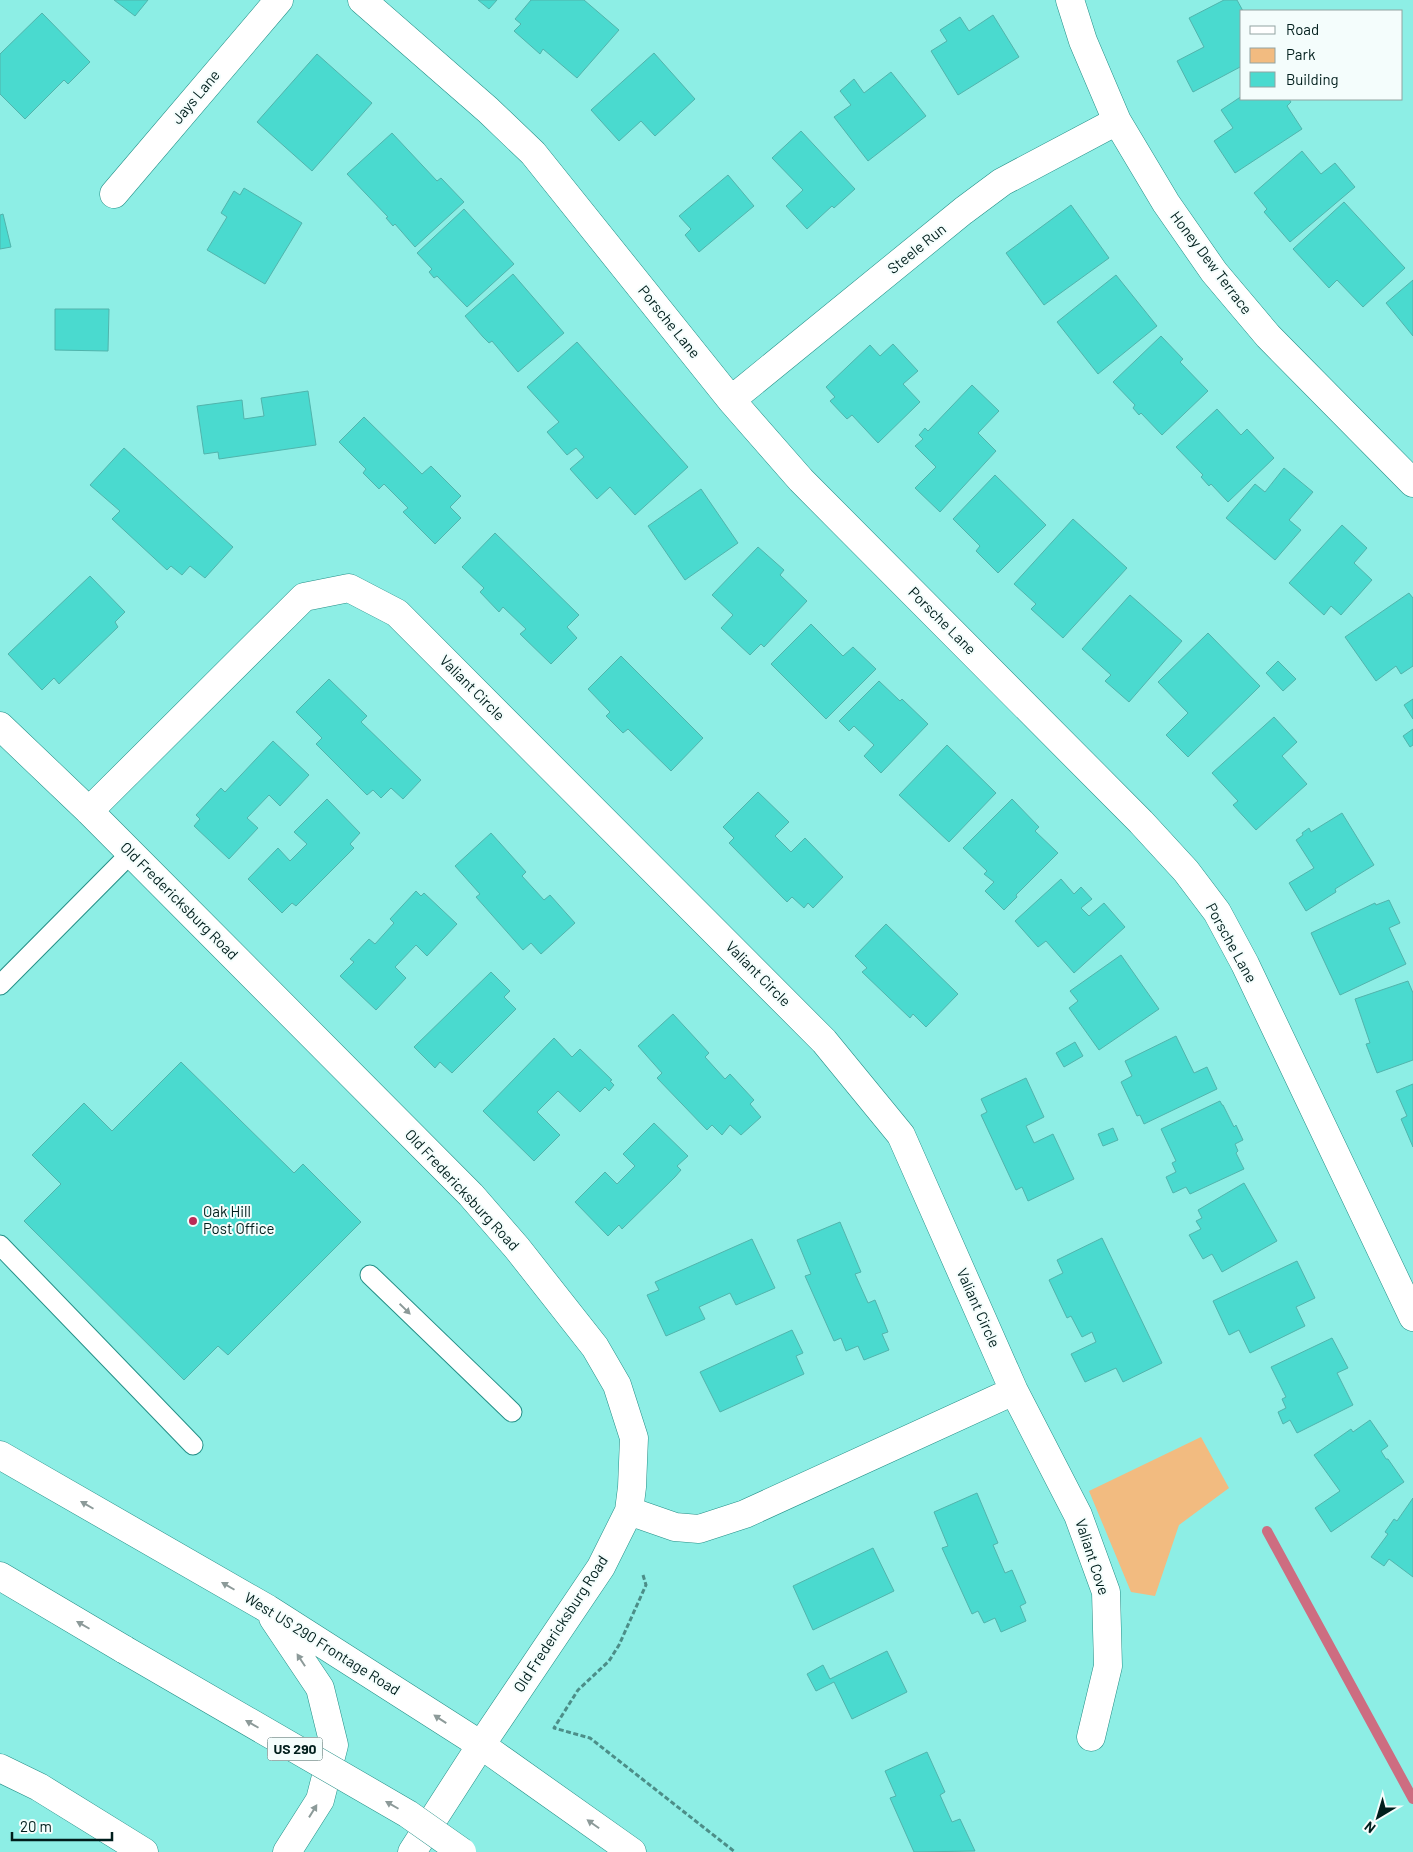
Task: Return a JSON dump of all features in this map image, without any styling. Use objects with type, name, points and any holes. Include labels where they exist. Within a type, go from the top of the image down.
[{"type":"main road","name":"Jays Lane","points":[[114,194],[279,0]]},
{"type":"main road","name":"Porsche Lane","points":[[362,0],[488,110],[532,153],[731,400],[801,480],[1141,822],[1186,871],[1217,912],[1249,973],[1413,1317]]},
{"type":"main road","name":"Honey Dew Terrace","points":[[1070,0],[1083,41],[1117,121],[1166,203],[1214,272],[1268,336],[1413,483]]},
{"type":"main road","name":"Steele Run","points":[[731,400],[963,211],[1002,182],[1117,121]]},
{"type":"main road","name":"Valiant Circle","points":[[90,811],[304,597],[349,588],[397,613],[824,1041],[900,1135],[1014,1391]]},
{"type":"main road","name":"Old Fredericksburg Road","points":[[0,726],[90,811],[471,1195],[517,1248],[595,1347],[617,1385],[634,1438],[629,1511],[601,1567],[481,1745],[412,1852]]},
{"type":"main road","points":[[629,1511],[676,1528],[699,1529],[745,1514],[1014,1391]]},
{"type":"main road","name":"Valiant Cove","points":[[1014,1391],[1078,1514],[1106,1592],[1108,1666],[1091,1737]]},
{"type":"main road","name":"West US 290 Frontage Road","points":[[0,1455],[268,1609],[481,1745],[632,1852]]},
{"type":"main road","name":"US 290","points":[[0,1576],[408,1814],[462,1852]]},
{"type":"main road","points":[[268,1609],[320,1688],[334,1745],[320,1800],[287,1852]]},
{"type":"main road","points":[[0,1768],[39,1787],[144,1852]]},
{"type":"lane","points":[[0,985],[132,853]]},
{"type":"lane","points":[[0,1245],[193,1445]]},
{"type":"lane","points":[[370,1275],[512,1412]]},
{"type":"path","points":[[644,1575],[646,1585],[619,1645],[609,1661],[578,1690],[554,1728],[590,1738],[736,1852]]},
{"type":"green space","points":[[1201,1437],[1229,1488],[1179,1525],[1155,1596],[1131,1592],[1089,1491]]},
{"type":"building","points":[[114,0],[148,0],[135,16]]},
{"type":"building","points":[[478,0],[497,0],[489,9]]},
{"type":"building","points":[[531,0],[584,0],[619,30],[577,78],[543,49],[540,54],[514,31],[521,24],[515,19]]},
{"type":"building","points":[[1224,0],[1237,0],[1242,10],[1240,10],[1240,67],[1193,92],[1177,61],[1204,47],[1189,18]]},
{"type":"building","points":[[42,13],[90,62],[68,84],[64,80],[25,119],[0,94],[0,54]]},
{"type":"building","points":[[993,15],[1019,57],[958,95],[931,51],[947,41],[940,30],[960,17],[969,31]]},
{"type":"building","points":[[654,53],[695,99],[655,136],[641,121],[619,141],[591,110]]},
{"type":"building","points":[[317,54],[372,103],[312,171],[257,122]]},
{"type":"building","points":[[891,72],[926,116],[868,161],[834,117],[851,105],[840,91],[854,79],[864,93]]},
{"type":"building","points":[[1240,97],[1240,100],[1290,100],[1291,102],[1287,106],[1302,129],[1235,173],[1214,141],[1233,128],[1221,110]]},
{"type":"building","points":[[801,131],[855,189],[834,208],[832,206],[807,229],[786,206],[803,190],[772,158]]},
{"type":"building","points":[[392,133],[437,181],[441,178],[464,202],[415,247],[395,224],[393,226],[386,218],[388,217],[347,174]]},
{"type":"building","points":[[1302,151],[1321,174],[1335,163],[1355,187],[1290,242],[1264,212],[1267,209],[1254,193]]},
{"type":"building","points":[[728,175],[754,206],[699,252],[685,235],[691,229],[679,216]]},
{"type":"building","points":[[244,188],[302,223],[265,284],[207,250],[227,217],[221,213],[234,191],[240,195]]},
{"type":"building","points":[[1344,202],[1405,268],[1363,307],[1337,280],[1329,288],[1293,249]]},
{"type":"building","points":[[1071,205],[1109,258],[1044,305],[1006,253]]},
{"type":"building","points":[[464,209],[514,264],[467,307],[437,276],[434,278],[429,272],[432,269],[417,253]]},
{"type":"building","points":[[3,214],[11,247],[0,249],[0,215]]},
{"type":"building","points":[[513,274],[564,333],[518,372],[492,341],[489,343],[465,316]]},
{"type":"building","points":[[1116,275],[1157,326],[1098,374],[1057,322]]},
{"type":"building","points":[[1413,280],[1413,336],[1386,303]]},
{"type":"building","points":[[55,309],[109,309],[108,351],[55,350]]},
{"type":"building","points":[[1161,336],[1183,359],[1180,362],[1208,391],[1162,435],[1141,413],[1139,415],[1133,408],[1135,405],[1113,382]]},
{"type":"building","points":[[577,342],[688,467],[635,515],[610,487],[597,499],[570,469],[584,457],[576,448],[567,455],[547,432],[559,422],[527,387]]},
{"type":"building","points":[[893,344],[918,371],[903,384],[920,402],[878,443],[852,415],[847,419],[830,401],[835,397],[826,387],[870,345],[880,356]]},
{"type":"building","points":[[972,385],[999,411],[978,433],[996,451],[940,512],[915,488],[936,467],[915,446],[923,439],[919,435],[925,428],[928,431]]},
{"type":"building","points":[[308,391],[316,445],[219,459],[218,452],[204,454],[197,406],[242,400],[244,419],[264,416],[261,398]]},
{"type":"building","points":[[1217,409],[1241,435],[1247,429],[1274,458],[1228,502],[1211,484],[1209,486],[1201,477],[1203,475],[1176,447]]},
{"type":"building","points":[[364,417],[422,474],[431,466],[461,496],[450,507],[461,518],[435,544],[403,512],[408,508],[384,484],[379,489],[363,473],[366,469],[339,442]]},
{"type":"building","points":[[124,448],[233,547],[205,578],[190,566],[182,575],[171,566],[167,570],[112,519],[120,511],[90,485]]},
{"type":"building","points":[[1284,468],[1313,492],[1289,520],[1301,530],[1275,560],[1226,518],[1255,484],[1265,492]]},
{"type":"building","points":[[995,475],[1046,525],[998,573],[976,551],[980,546],[953,519]]},
{"type":"building","points":[[701,489],[738,543],[685,580],[648,526]]},
{"type":"building","points":[[1073,519],[1127,568],[1063,638],[1031,609],[1036,604],[1014,584]]},
{"type":"building","points":[[1342,525],[1367,548],[1354,563],[1372,580],[1341,615],[1331,606],[1324,615],[1289,583]]},
{"type":"building","points":[[495,533],[579,615],[567,627],[577,638],[551,664],[520,634],[526,629],[503,607],[499,612],[480,592],[484,588],[462,567]]},
{"type":"building","points":[[758,547],[784,570],[780,575],[807,601],[764,647],[761,644],[750,655],[721,628],[733,615],[712,595]]},
{"type":"building","points":[[90,576],[125,612],[115,622],[118,627],[59,684],[54,678],[42,690],[8,654]]},
{"type":"building","points":[[1409,593],[1413,598],[1413,666],[1401,674],[1396,666],[1376,681],[1345,637]]},
{"type":"building","points":[[1130,595],[1182,641],[1129,702],[1105,681],[1111,675],[1082,649]]},
{"type":"building","points":[[811,624],[843,656],[853,647],[876,669],[826,719],[771,664]]},
{"type":"building","points":[[1208,633],[1260,686],[1188,757],[1166,735],[1188,713],[1158,682]]},
{"type":"building","points":[[621,656],[703,738],[671,771],[628,729],[623,733],[606,716],[610,712],[588,689]]},
{"type":"building","points":[[1278,661],[1296,679],[1283,691],[1266,673]]},
{"type":"building","points":[[329,679],[367,716],[361,722],[421,780],[403,799],[391,788],[381,798],[373,790],[367,795],[316,744],[322,738],[296,712]]},
{"type":"building","points":[[879,681],[900,701],[902,699],[928,724],[881,773],[864,756],[874,745],[854,726],[849,731],[839,721]]},
{"type":"building","points":[[1413,699],[1413,719],[1404,705]]},
{"type":"building","points":[[1274,717],[1297,742],[1282,756],[1307,784],[1256,830],[1233,805],[1238,801],[1212,773]]},
{"type":"building","points":[[1413,729],[1413,745],[1410,747],[1403,736]]},
{"type":"building","points":[[273,741],[309,775],[280,806],[269,795],[247,818],[258,828],[229,859],[194,826],[200,819],[196,815],[221,788],[225,792]]},
{"type":"building","points":[[947,745],[996,793],[949,842],[899,795]]},
{"type":"building","points":[[758,792],[789,822],[775,836],[791,852],[805,838],[843,877],[813,908],[808,903],[804,908],[792,897],[787,902],[729,843],[734,838],[723,827]]},
{"type":"building","points":[[327,799],[360,833],[350,844],[354,848],[296,906],[292,903],[282,913],[248,879],[278,848],[290,861],[307,844],[294,832]]},
{"type":"building","points":[[1012,799],[1039,827],[1035,831],[1058,853],[1016,895],[1017,897],[1004,910],[985,891],[994,882],[984,874],[987,871],[963,848]]},
{"type":"building","points":[[1342,813],[1374,865],[1335,889],[1336,892],[1306,911],[1289,883],[1314,868],[1296,840],[1309,828],[1311,832]]},
{"type":"building","points":[[491,833],[526,872],[522,876],[544,900],[550,895],[575,923],[541,954],[531,943],[523,950],[476,897],[480,894],[455,866]]},
{"type":"building","points":[[1061,879],[1074,894],[1081,887],[1092,899],[1081,908],[1089,916],[1104,903],[1125,927],[1074,973],[1046,941],[1038,947],[1015,921]]},
{"type":"building","points":[[416,891],[421,896],[424,893],[457,924],[427,956],[416,945],[395,967],[406,978],[376,1010],[340,976],[354,962],[350,959],[369,939],[375,944],[394,923],[390,919]]},
{"type":"building","points":[[1389,900],[1400,923],[1389,928],[1406,964],[1340,995],[1311,933],[1375,903],[1376,905]]},
{"type":"building","points":[[886,924],[958,994],[926,1027],[913,1014],[910,1018],[862,972],[867,968],[855,956]]},
{"type":"building","points":[[1121,955],[1159,1009],[1099,1050],[1069,1008],[1078,1001],[1070,991]]},
{"type":"building","points":[[491,972],[510,991],[504,997],[516,1009],[452,1073],[440,1062],[435,1068],[414,1047]]},
{"type":"building","points":[[1408,981],[1413,993],[1413,1060],[1377,1073],[1366,1044],[1370,1043],[1355,999]]},
{"type":"building","points":[[673,1014],[709,1053],[705,1057],[725,1079],[730,1074],[754,1100],[750,1104],[761,1117],[741,1135],[730,1125],[722,1135],[712,1125],[707,1130],[657,1078],[662,1073],[638,1046]]},
{"type":"building","points":[[1176,1036],[1194,1073],[1207,1067],[1217,1089],[1144,1124],[1140,1115],[1137,1116],[1121,1082],[1132,1076],[1125,1061]]},
{"type":"building","points":[[554,1038],[572,1057],[580,1049],[612,1080],[610,1081],[614,1085],[609,1091],[605,1087],[580,1112],[558,1091],[537,1112],[560,1135],[534,1161],[483,1111]]},
{"type":"building","points":[[1075,1042],[1083,1056],[1064,1067],[1056,1053]]},
{"type":"building","name":"Oak Hill Post Office","points":[[181,1062],[294,1173],[303,1164],[361,1222],[228,1355],[218,1346],[184,1380],[24,1221],[61,1184],[32,1155],[84,1103],[112,1131]]},
{"type":"building","points":[[1026,1078],[1044,1117],[1026,1126],[1034,1143],[1053,1134],[1074,1179],[1028,1201],[1022,1187],[1016,1190],[981,1115],[987,1112],[981,1099]]},
{"type":"building","points":[[1413,1084],[1413,1147],[1401,1119],[1407,1116],[1396,1091]]},
{"type":"building","points":[[1220,1101],[1234,1127],[1236,1125],[1243,1140],[1235,1144],[1238,1151],[1236,1153],[1244,1169],[1190,1194],[1186,1187],[1173,1193],[1166,1177],[1176,1172],[1172,1163],[1176,1161],[1161,1129]]},
{"type":"building","points":[[654,1123],[688,1156],[677,1166],[681,1170],[675,1177],[622,1229],[619,1225],[608,1236],[575,1202],[605,1172],[617,1184],[635,1166],[623,1154]]},
{"type":"building","points":[[1113,1128],[1118,1140],[1103,1146],[1098,1134]]},
{"type":"building","points":[[1244,1183],[1277,1241],[1222,1272],[1212,1254],[1203,1259],[1189,1235],[1201,1229],[1196,1221],[1202,1218],[1198,1210]]},
{"type":"building","points":[[840,1222],[861,1272],[855,1274],[868,1303],[875,1300],[888,1332],[882,1334],[889,1350],[864,1360],[858,1346],[846,1351],[841,1338],[834,1341],[805,1276],[811,1274],[797,1240]]},
{"type":"building","points":[[1102,1238],[1162,1363],[1123,1382],[1116,1368],[1085,1382],[1071,1354],[1096,1342],[1092,1332],[1082,1337],[1071,1316],[1067,1318],[1049,1280],[1063,1273],[1057,1260]]},
{"type":"building","points":[[752,1239],[775,1288],[736,1305],[730,1293],[699,1307],[705,1319],[666,1336],[647,1295],[659,1290],[655,1282]]},
{"type":"building","points":[[1297,1261],[1315,1298],[1296,1307],[1305,1326],[1250,1353],[1239,1330],[1229,1335],[1213,1301]]},
{"type":"building","points":[[792,1330],[803,1353],[796,1356],[804,1374],[720,1412],[700,1372]]},
{"type":"building","points":[[1332,1338],[1348,1368],[1337,1373],[1353,1405],[1297,1433],[1290,1420],[1283,1424],[1278,1412],[1286,1408],[1282,1399],[1286,1397],[1271,1367]]},
{"type":"building","points":[[1370,1420],[1388,1446],[1381,1451],[1404,1482],[1331,1532],[1315,1508],[1340,1491],[1314,1455],[1351,1429],[1353,1432]]},
{"type":"building","points":[[977,1493],[998,1543],[993,1545],[1005,1573],[1012,1570],[1026,1603],[1020,1606],[1026,1621],[1001,1632],[995,1618],[984,1623],[978,1611],[972,1614],[942,1548],[948,1546],[934,1512]]},
{"type":"building","points":[[1413,1498],[1413,1577],[1389,1559],[1384,1566],[1371,1557],[1388,1534],[1385,1532],[1394,1519],[1397,1521]]},
{"type":"building","points":[[873,1548],[894,1591],[813,1630],[793,1586]]},
{"type":"building","points":[[887,1651],[907,1692],[852,1719],[834,1682],[816,1691],[807,1674],[823,1665],[830,1679]]},
{"type":"building","points":[[927,1752],[945,1792],[940,1795],[952,1822],[960,1819],[975,1851],[914,1852],[890,1798],[896,1796],[885,1771]]},
{"type":"waterway","points":[[1267,1531],[1413,1799]]},
{"type":"place","name":"Oak Hill Post Office","points":[[193,1221]]}]
